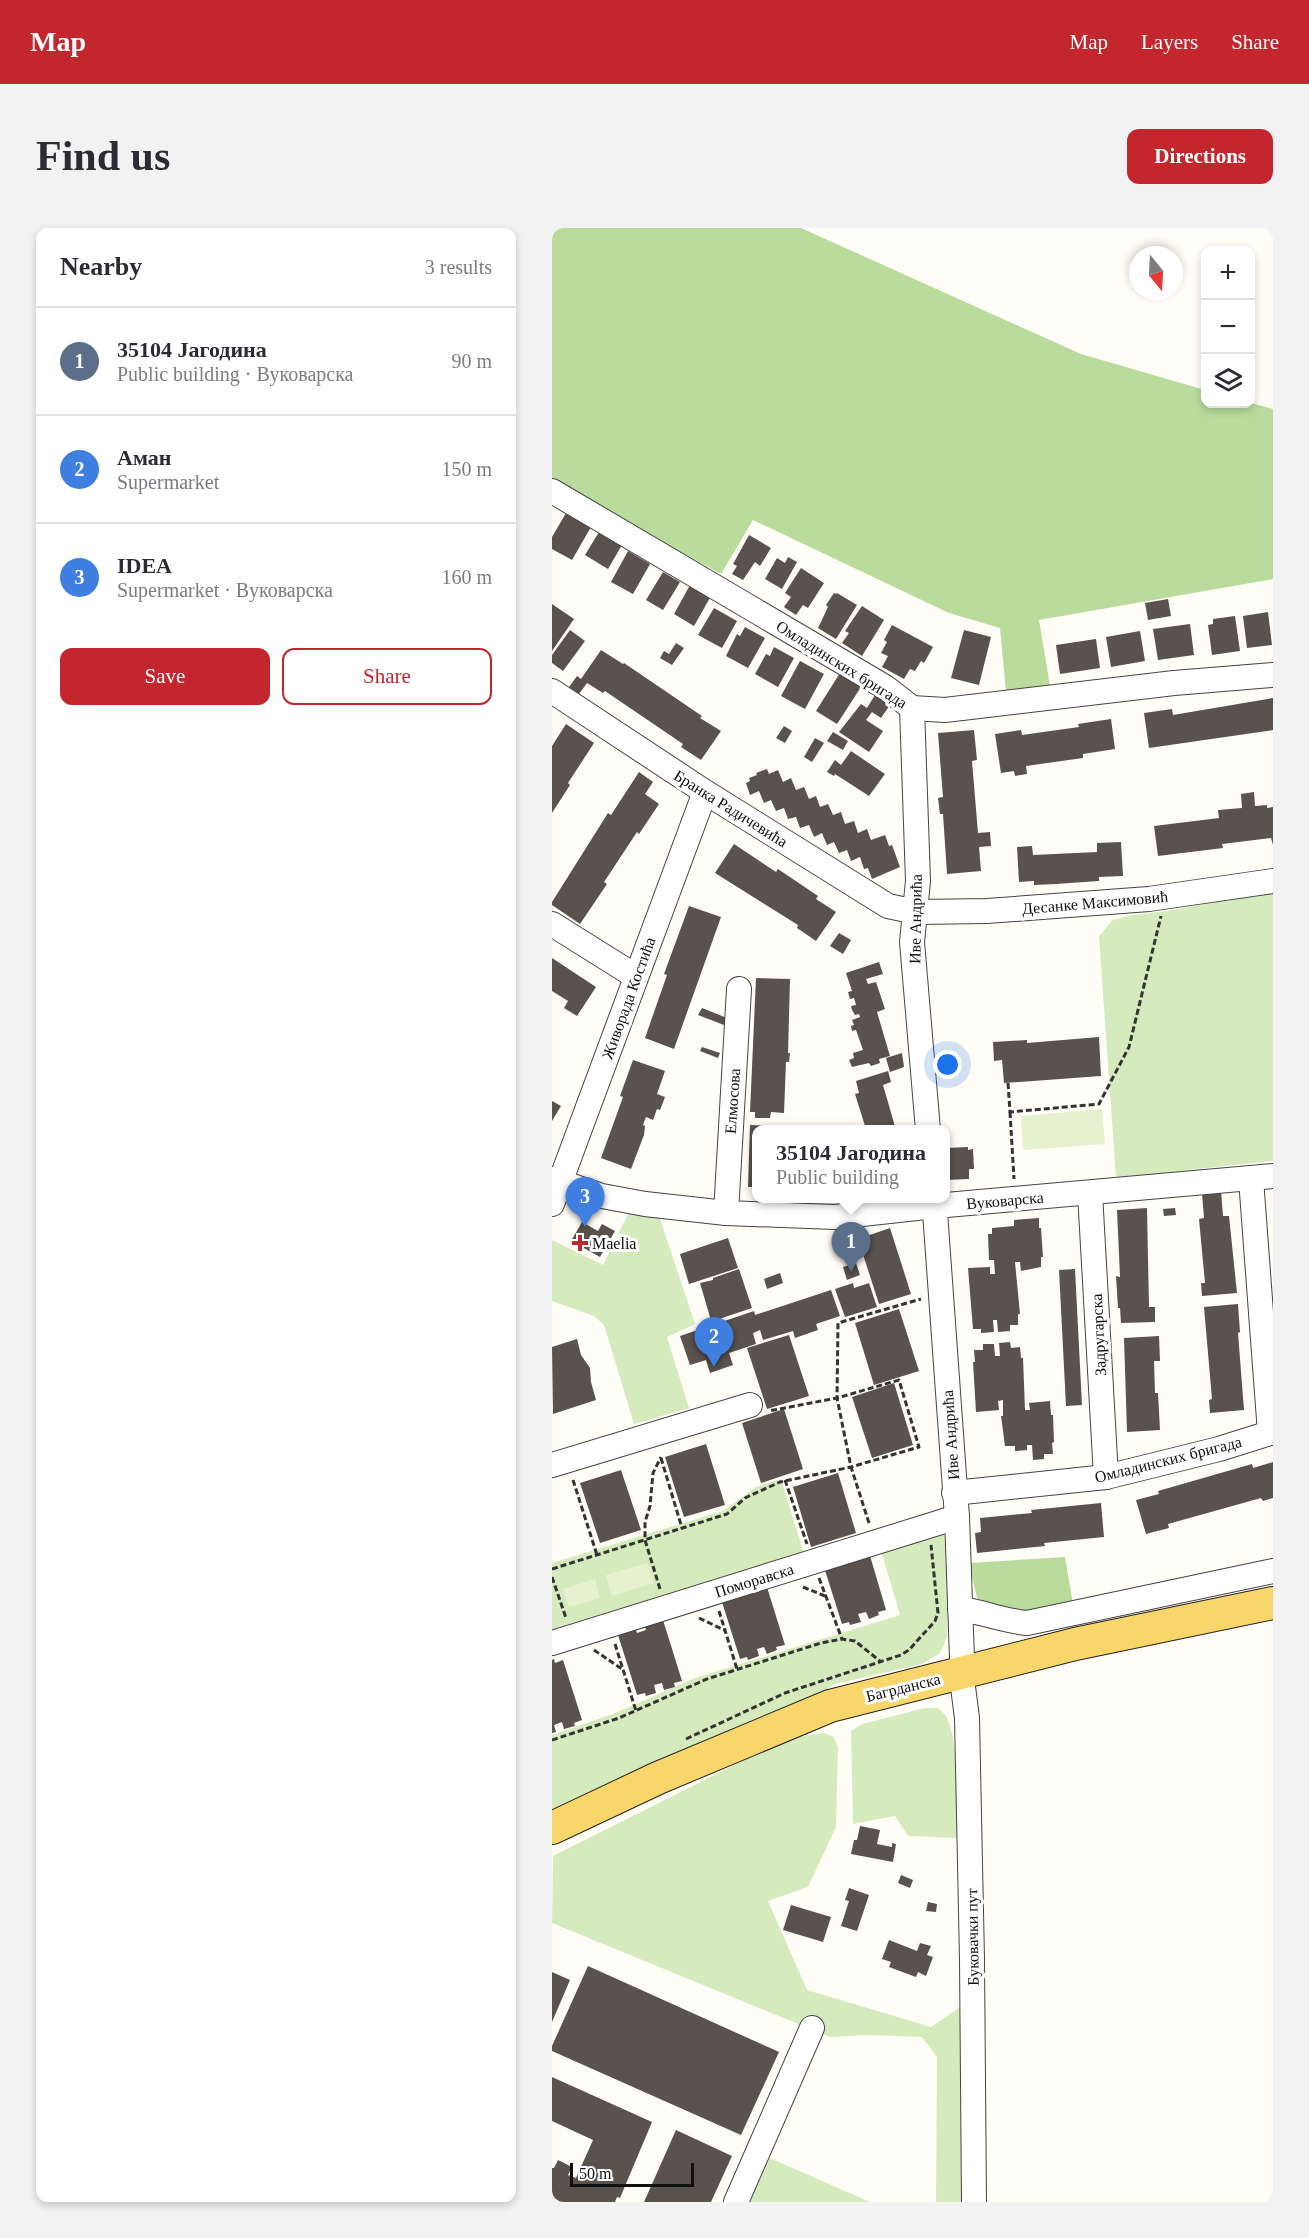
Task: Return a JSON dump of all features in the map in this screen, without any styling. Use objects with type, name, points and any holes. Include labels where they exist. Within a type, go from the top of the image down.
[{"type":"main road","name":"Багрданска","points":[[552,1828],[658,1778],[830,1706],[1092,1640],[1273,1603]]},
{"type":"street","name":"Омладинских бригада","points":[[552,491],[885,687],[912,708],[945,710],[1174,682],[1273,675]]},
{"type":"street","name":"Бранка Радичевића","points":[[552,692],[705,792],[888,906],[916,912]]},
{"type":"street","name":"Иве Андрића","points":[[912,708],[918,881],[912,942],[928,1125]]},
{"type":"street","name":"Живорада Костића","points":[[552,1204],[557,1180],[705,792]]},
{"type":"street","name":"Десанке Максимовић","points":[[916,912],[987,911],[1166,897],[1273,881]]},
{"type":"street","points":[[552,924],[635,976]]},
{"type":"street","name":"Елмосова","points":[[726,1213],[740,989]]},
{"type":"street","points":[[1262,1178],[1271,1432]]},
{"type":"street","name":"Вуковарска","points":[[950,1201],[1015,1199],[1262,1178]]},
{"type":"street","name":"Вуковарска","points":[[557,1180],[602,1196],[645,1204],[726,1213],[835,1217],[927,1203]]},
{"type":"street","name":"Задругарска","points":[[1090,1193],[1106,1477]]},
{"type":"street","name":"Иве Андрића","points":[[934,1203],[956,1505],[963,1672]]},
{"type":"street","points":[[559,1463],[750,1405]]},
{"type":"street","name":"Омладинских бригада","points":[[956,1505],[1106,1477],[1219,1449],[1271,1432]]},
{"type":"street","name":"Поморавска","points":[[562,1640],[930,1525],[956,1505]]},
{"type":"street","points":[[960,1609],[976,1611],[1010,1622],[1027,1623],[1273,1571]]},
{"type":"street","points":[[1092,1609],[1092,1640]]},
{"type":"street","name":"Буковачки пут","points":[[963,1672],[967,1718],[972,1948],[974,2202]]},
{"type":"street","points":[[736,2202],[812,2028]]},
{"type":"path","points":[[1010,1112],[1099,1104],[1129,1047],[1166,897]]},
{"type":"path","points":[[1008,1083],[1015,1199]]},
{"type":"path","points":[[875,1542],[851,1467],[837,1398],[838,1323],[940,1293]]},
{"type":"path","points":[[552,1569],[726,1514],[745,1498],[785,1480],[851,1467],[919,1447],[899,1380],[837,1398],[786,1406],[753,1415],[750,1405]]},
{"type":"path","points":[[654,1434],[682,1528]]},
{"type":"path","points":[[661,1457],[653,1473],[651,1498],[645,1522],[645,1540],[666,1607]]},
{"type":"path","points":[[559,1463],[597,1555]]},
{"type":"path","points":[[785,1480],[842,1639]]},
{"type":"path","points":[[677,1743],[785,1693],[909,1650],[935,1621],[938,1613],[930,1525]]},
{"type":"path","points":[[552,1577],[562,1640],[622,1669]]},
{"type":"path","points":[[713,1593],[737,1670]]},
{"type":"path","points":[[609,1625],[636,1711]]},
{"type":"path","points":[[552,1740],[636,1711],[707,1679],[821,1643],[842,1639],[855,1641],[880,1661]]},
{"type":"green space","points":[[552,228],[801,228],[1081,354],[1201,389],[1201,408],[1255,408],[1255,404],[1273,409],[1273,579],[1039,620],[1050,686],[1006,692],[1000,628],[949,613],[753,520],[721,574],[552,482]]},
{"type":"green space","points":[[1273,891],[1273,1161],[1116,1178],[1099,936],[1113,920],[1132,915],[1168,911]]},
{"type":"green space","points":[[1102,1109],[1105,1144],[1023,1150],[1021,1116]]},
{"type":"green space","points":[[628,1214],[659,1216],[695,1324],[667,1337],[689,1408],[634,1424],[604,1325],[594,1316],[552,1301],[552,1240],[603,1265]]},
{"type":"green space","points":[[781,1479],[804,1554],[552,1634],[552,1563],[723,1511],[756,1487]]},
{"type":"green space","points":[[942,1533],[949,1540],[947,1637],[940,1653],[922,1664],[835,1684],[822,1693],[552,1819],[552,1735],[613,1714],[695,1678],[900,1615],[881,1550]]},
{"type":"green space","points":[[1065,1557],[1073,1604],[1022,1613],[977,1598],[969,1563]]},
{"type":"green space","points":[[647,1563],[654,1583],[612,1596],[606,1575]]},
{"type":"green space","points":[[595,1579],[600,1598],[569,1607],[563,1589]]},
{"type":"green space","points":[[925,1708],[938,1708],[945,1714],[950,1725],[956,1756],[959,1838],[908,1836],[895,1816],[853,1824],[851,1731],[862,1724]]},
{"type":"green space","points":[[824,1733],[834,1737],[838,1747],[836,1827],[808,1887],[768,1901],[807,1990],[931,2027],[962,2006],[964,2202],[936,2202],[937,2057],[922,2037],[870,2035],[830,2037],[552,1923],[553,1856],[788,1738]]},
{"type":"green space","points":[[770,2158],[870,2202],[748,2202]]},
{"type":"building","points":[[566,513],[591,527],[572,560],[552,549],[552,537]]},
{"type":"building","points":[[599,532],[622,545],[608,569],[585,555]]},
{"type":"building","points":[[749,535],[771,548],[760,566],[755,562],[743,580],[732,574],[737,566],[733,564]]},
{"type":"building","points":[[628,551],[650,564],[633,594],[611,582]]},
{"type":"building","points":[[788,557],[797,562],[782,589],[765,579],[777,558],[785,563]]},
{"type":"building","points":[[801,568],[824,583],[808,608],[803,605],[796,615],[784,607],[791,597],[785,593]]},
{"type":"building","points":[[663,572],[680,582],[663,610],[646,600]]},
{"type":"building","points":[[690,585],[711,596],[694,626],[674,614]]},
{"type":"building","points":[[834,593],[857,605],[836,639],[818,628],[828,607],[826,605]]},
{"type":"building","points":[[1168,599],[1171,616],[1148,620],[1145,603]]},
{"type":"building","points":[[552,604],[574,619],[552,651]]},
{"type":"building","points":[[862,606],[884,620],[862,656],[842,643],[849,633],[845,631]]},
{"type":"building","points":[[714,608],[737,621],[722,648],[698,635]]},
{"type":"building","points":[[1268,612],[1272,645],[1247,648],[1243,616]]},
{"type":"building","points":[[1235,616],[1240,651],[1212,655],[1208,625],[1213,624],[1213,619]]},
{"type":"building","points":[[1190,624],[1194,655],[1158,660],[1153,629]]},
{"type":"building","points":[[892,625],[933,647],[924,663],[921,661],[915,671],[910,669],[904,679],[882,667],[888,656],[881,653],[887,642],[884,640]]},
{"type":"building","points":[[745,627],[765,638],[748,668],[726,656],[737,634],[740,636]]},
{"type":"building","points":[[570,630],[585,641],[563,671],[552,663],[552,655]]},
{"type":"building","points":[[964,630],[991,637],[979,685],[951,678]]},
{"type":"building","points":[[1140,631],[1145,661],[1111,667],[1106,637]]},
{"type":"building","points":[[1096,639],[1100,668],[1060,674],[1056,645]]},
{"type":"building","points":[[676,643],[684,648],[672,665],[660,658],[664,651],[669,654]]},
{"type":"building","points":[[774,647],[794,658],[778,687],[755,674],[766,654],[770,656]]},
{"type":"building","points":[[601,650],[624,663],[721,731],[701,760],[681,747],[683,744],[605,691],[603,693],[587,683],[579,694],[569,687],[577,676],[581,679]]},
{"type":"building","points":[[800,661],[824,674],[805,709],[781,696]]},
{"type":"building","points":[[840,673],[861,687],[837,724],[816,711]]},
{"type":"building","points":[[875,695],[890,705],[881,718],[872,712],[866,720],[883,731],[869,752],[839,732],[861,704],[867,708]]},
{"type":"building","points":[[1273,698],[1273,730],[1149,748],[1144,713],[1172,709],[1173,715]]},
{"type":"building","points":[[1111,719],[1115,749],[1083,754],[1083,758],[1026,766],[1027,774],[1015,776],[1014,771],[1001,773],[995,734],[1021,730],[1022,735],[1079,727],[1078,724]]},
{"type":"building","points":[[566,724],[594,743],[552,813],[552,746]]},
{"type":"building","points":[[784,726],[792,731],[785,743],[776,738]]},
{"type":"building","points":[[974,730],[977,760],[972,761],[978,833],[990,832],[991,846],[979,847],[981,871],[947,874],[943,814],[940,814],[938,798],[943,797],[938,733]]},
{"type":"building","points":[[833,732],[848,741],[843,750],[827,741]]},
{"type":"building","points":[[815,738],[824,743],[812,762],[804,757]]},
{"type":"building","points":[[851,751],[885,774],[869,796],[835,774],[834,776],[827,772],[835,760],[841,765]]},
{"type":"building","points":[[767,769],[769,774],[778,770],[783,782],[791,778],[796,790],[804,787],[809,799],[816,796],[820,807],[828,804],[833,815],[841,812],[845,824],[854,821],[858,833],[867,829],[871,840],[885,835],[889,846],[892,845],[900,867],[872,879],[868,868],[864,869],[860,857],[851,861],[847,850],[839,853],[834,842],[827,845],[822,833],[814,837],[809,825],[800,828],[796,817],[788,819],[784,808],[776,811],[771,800],[764,803],[759,791],[750,795],[746,783],[750,781],[749,778]]},
{"type":"building","points":[[639,772],[653,782],[645,794],[659,804],[639,834],[637,832],[604,882],[607,884],[580,924],[552,905],[552,902],[608,813],[611,815]]},
{"type":"building","points":[[1254,792],[1255,806],[1273,807],[1273,845],[1271,838],[1222,844],[1223,848],[1158,856],[1154,826],[1219,818],[1218,810],[1242,808],[1241,794]]},
{"type":"building","points":[[1121,842],[1123,876],[1099,877],[1099,881],[1056,884],[1034,885],[1034,881],[1019,882],[1017,847],[1032,846],[1033,855],[1097,852],[1097,843]]},
{"type":"building","points":[[734,844],[776,872],[778,869],[818,896],[816,899],[836,912],[816,941],[797,928],[798,925],[715,873]]},
{"type":"building","points":[[689,906],[721,917],[674,1049],[645,1038],[667,975],[664,974]]},
{"type":"building","points":[[839,933],[851,940],[843,954],[830,946]]},
{"type":"building","points":[[552,958],[596,987],[577,1016],[564,1008],[568,1001],[552,991]]},
{"type":"building","points":[[879,962],[883,974],[866,979],[868,984],[876,982],[885,1009],[877,1012],[890,1056],[879,1059],[880,1063],[871,1066],[869,1063],[852,1067],[849,1060],[854,1058],[853,1053],[863,1050],[856,1030],[852,1031],[851,1026],[854,1025],[852,1020],[860,1017],[852,1010],[851,1006],[856,1005],[854,998],[850,999],[848,992],[852,991],[846,973]]},
{"type":"building","points":[[756,978],[790,979],[788,1053],[790,1053],[789,1062],[786,1062],[784,1113],[771,1112],[770,1118],[755,1118],[755,1112],[750,1112]]},
{"type":"building","points":[[702,1008],[727,1018],[724,1025],[698,1015]]},
{"type":"building","points":[[1099,1037],[1101,1076],[1004,1083],[1002,1060],[994,1061],[993,1042],[1027,1040],[1027,1043]]},
{"type":"building","points":[[702,1047],[720,1053],[718,1058],[700,1051]]},
{"type":"building","points":[[902,1053],[904,1067],[890,1072],[886,1058]]},
{"type":"building","points":[[633,1060],[665,1071],[657,1094],[665,1097],[653,1120],[646,1117],[643,1125],[645,1126],[644,1135],[631,1169],[601,1158],[623,1097],[620,1096]]},
{"type":"building","points":[[888,1071],[891,1082],[883,1085],[895,1125],[865,1125],[855,1094],[859,1093],[856,1081]]},
{"type":"building","points":[[552,1101],[561,1106],[552,1121]]},
{"type":"building","points":[[750,1125],[752,1125],[752,1187],[748,1187]]},
{"type":"building","points":[[950,1148],[973,1149],[974,1169],[969,1169],[969,1179],[950,1180]]},
{"type":"building","points":[[1221,1191],[1223,1216],[1229,1216],[1237,1293],[1202,1296],[1201,1283],[1205,1283],[1199,1219],[1204,1218],[1202,1193]]},
{"type":"building","points":[[1147,1208],[1149,1307],[1155,1307],[1155,1322],[1121,1323],[1116,1276],[1120,1277],[1117,1210]]},
{"type":"building","points":[[1175,1208],[1176,1215],[1164,1216],[1163,1209]]},
{"type":"building","points":[[1039,1218],[1043,1257],[1041,1257],[1041,1267],[1021,1271],[1020,1262],[1015,1262],[1020,1314],[1018,1314],[1018,1325],[1010,1325],[1010,1331],[998,1332],[997,1320],[993,1320],[994,1332],[981,1333],[981,1329],[973,1329],[968,1268],[990,1267],[990,1274],[995,1274],[994,1260],[989,1260],[988,1234],[992,1234],[992,1228],[1014,1226],[1014,1220]]},
{"type":"building","points":[[582,1222],[598,1231],[602,1224],[615,1231],[600,1257],[571,1241]]},
{"type":"building","points":[[890,1228],[911,1294],[879,1304],[858,1239]]},
{"type":"building","points":[[728,1238],[738,1268],[689,1284],[680,1254]]},
{"type":"building","points":[[856,1263],[860,1275],[847,1280],[843,1267]]},
{"type":"building","points":[[739,1269],[752,1308],[716,1320],[717,1322],[712,1324],[700,1283]]},
{"type":"building","points":[[1075,1269],[1082,1405],[1066,1406],[1059,1270]]},
{"type":"building","points":[[780,1273],[783,1283],[767,1289],[764,1279]]},
{"type":"building","points":[[853,1283],[854,1288],[869,1283],[877,1307],[845,1317],[835,1289]]},
{"type":"building","points":[[831,1290],[840,1316],[816,1324],[818,1330],[795,1338],[793,1331],[763,1340],[760,1330],[753,1333],[756,1344],[729,1353],[733,1365],[710,1373],[706,1360],[690,1365],[680,1336],[754,1311],[755,1315]]},
{"type":"building","points":[[1238,1304],[1244,1410],[1210,1413],[1209,1400],[1212,1399],[1204,1307]]},
{"type":"building","points":[[899,1309],[919,1371],[874,1385],[855,1323]]},
{"type":"building","points":[[789,1335],[809,1396],[767,1409],[747,1348]]},
{"type":"building","points":[[1159,1336],[1160,1361],[1154,1361],[1160,1430],[1127,1432],[1124,1338]]},
{"type":"building","points":[[577,1339],[581,1355],[590,1368],[596,1400],[553,1414],[552,1347]]},
{"type":"building","points":[[1010,1342],[1011,1348],[1020,1347],[1021,1358],[1023,1358],[1025,1410],[1030,1410],[1029,1403],[1050,1401],[1051,1415],[1053,1415],[1053,1454],[1044,1454],[1044,1459],[1033,1460],[1032,1445],[1027,1445],[1027,1450],[1015,1451],[1015,1446],[1005,1446],[1001,1416],[1003,1416],[1003,1400],[998,1401],[999,1410],[976,1412],[974,1350],[983,1350],[983,1344],[994,1344],[995,1356],[1000,1356],[999,1343]]},
{"type":"building","points":[[894,1383],[913,1445],[872,1458],[852,1397]]},
{"type":"building","points":[[784,1409],[803,1469],[761,1483],[742,1423]]},
{"type":"building","points":[[706,1444],[725,1505],[684,1517],[665,1457]]},
{"type":"building","points":[[1273,1462],[1273,1498],[1263,1501],[1261,1498],[1168,1524],[1169,1528],[1146,1534],[1136,1500],[1159,1494],[1158,1491],[1252,1464],[1253,1468]]},
{"type":"building","points":[[621,1470],[641,1530],[600,1543],[580,1483]]},
{"type":"building","points":[[838,1473],[856,1533],[811,1547],[793,1487]]},
{"type":"building","points":[[1101,1503],[1104,1537],[977,1553],[975,1533],[981,1532],[980,1518]]},
{"type":"building","points":[[868,1549],[886,1610],[878,1612],[879,1615],[869,1619],[866,1612],[858,1614],[861,1622],[850,1625],[849,1622],[842,1624],[823,1564]]},
{"type":"building","points":[[766,1584],[785,1645],[776,1647],[777,1650],[767,1654],[764,1647],[757,1649],[759,1656],[748,1660],[747,1657],[740,1659],[721,1599]]},
{"type":"building","points":[[663,1620],[682,1681],[674,1683],[675,1687],[664,1690],[662,1683],[654,1685],[656,1693],[646,1696],[645,1693],[637,1695],[618,1635],[635,1626],[637,1633],[646,1630],[644,1623]]},
{"type":"building","points":[[554,1659],[555,1663],[563,1660],[582,1720],[574,1723],[575,1726],[564,1729],[562,1722],[554,1725],[556,1732],[552,1733],[552,1660]]},
{"type":"building","points":[[860,1826],[880,1830],[877,1844],[892,1847],[892,1843],[896,1844],[893,1862],[851,1854]]},
{"type":"building","points":[[901,1875],[913,1880],[910,1888],[898,1883]]},
{"type":"building","points":[[849,1888],[869,1895],[857,1931],[841,1926],[849,1901],[845,1900]]},
{"type":"building","points":[[928,1902],[937,1904],[936,1912],[926,1911]]},
{"type":"building","points":[[791,1905],[831,1917],[823,1942],[783,1930]]},
{"type":"building","points":[[889,1940],[917,1951],[920,1943],[931,1946],[927,1955],[933,1957],[926,1976],[918,1972],[916,1977],[889,1967],[891,1962],[882,1959]]},
{"type":"building","points":[[588,1966],[779,2052],[741,2135],[552,2051],[552,2046]]},
{"type":"building","points":[[552,1972],[570,1980],[552,2022]]},
{"type":"building","points":[[552,2077],[652,2122],[620,2198],[617,2197],[615,2202],[552,2202],[552,2168],[558,2160],[572,2167],[568,2175],[576,2178],[593,2140],[552,2121]]},
{"type":"building","points":[[676,2130],[732,2156],[711,2202],[644,2202]]},
{"type":"place","name":"IDEA","points":[[585,1227]]},
{"type":"place","name":"Maelia","points":[[580,1243]]},
{"type":"place","name":"35104 Јагодина","points":[[851,1272]]},
{"type":"place","name":"Аман","points":[[714,1367]]}]
